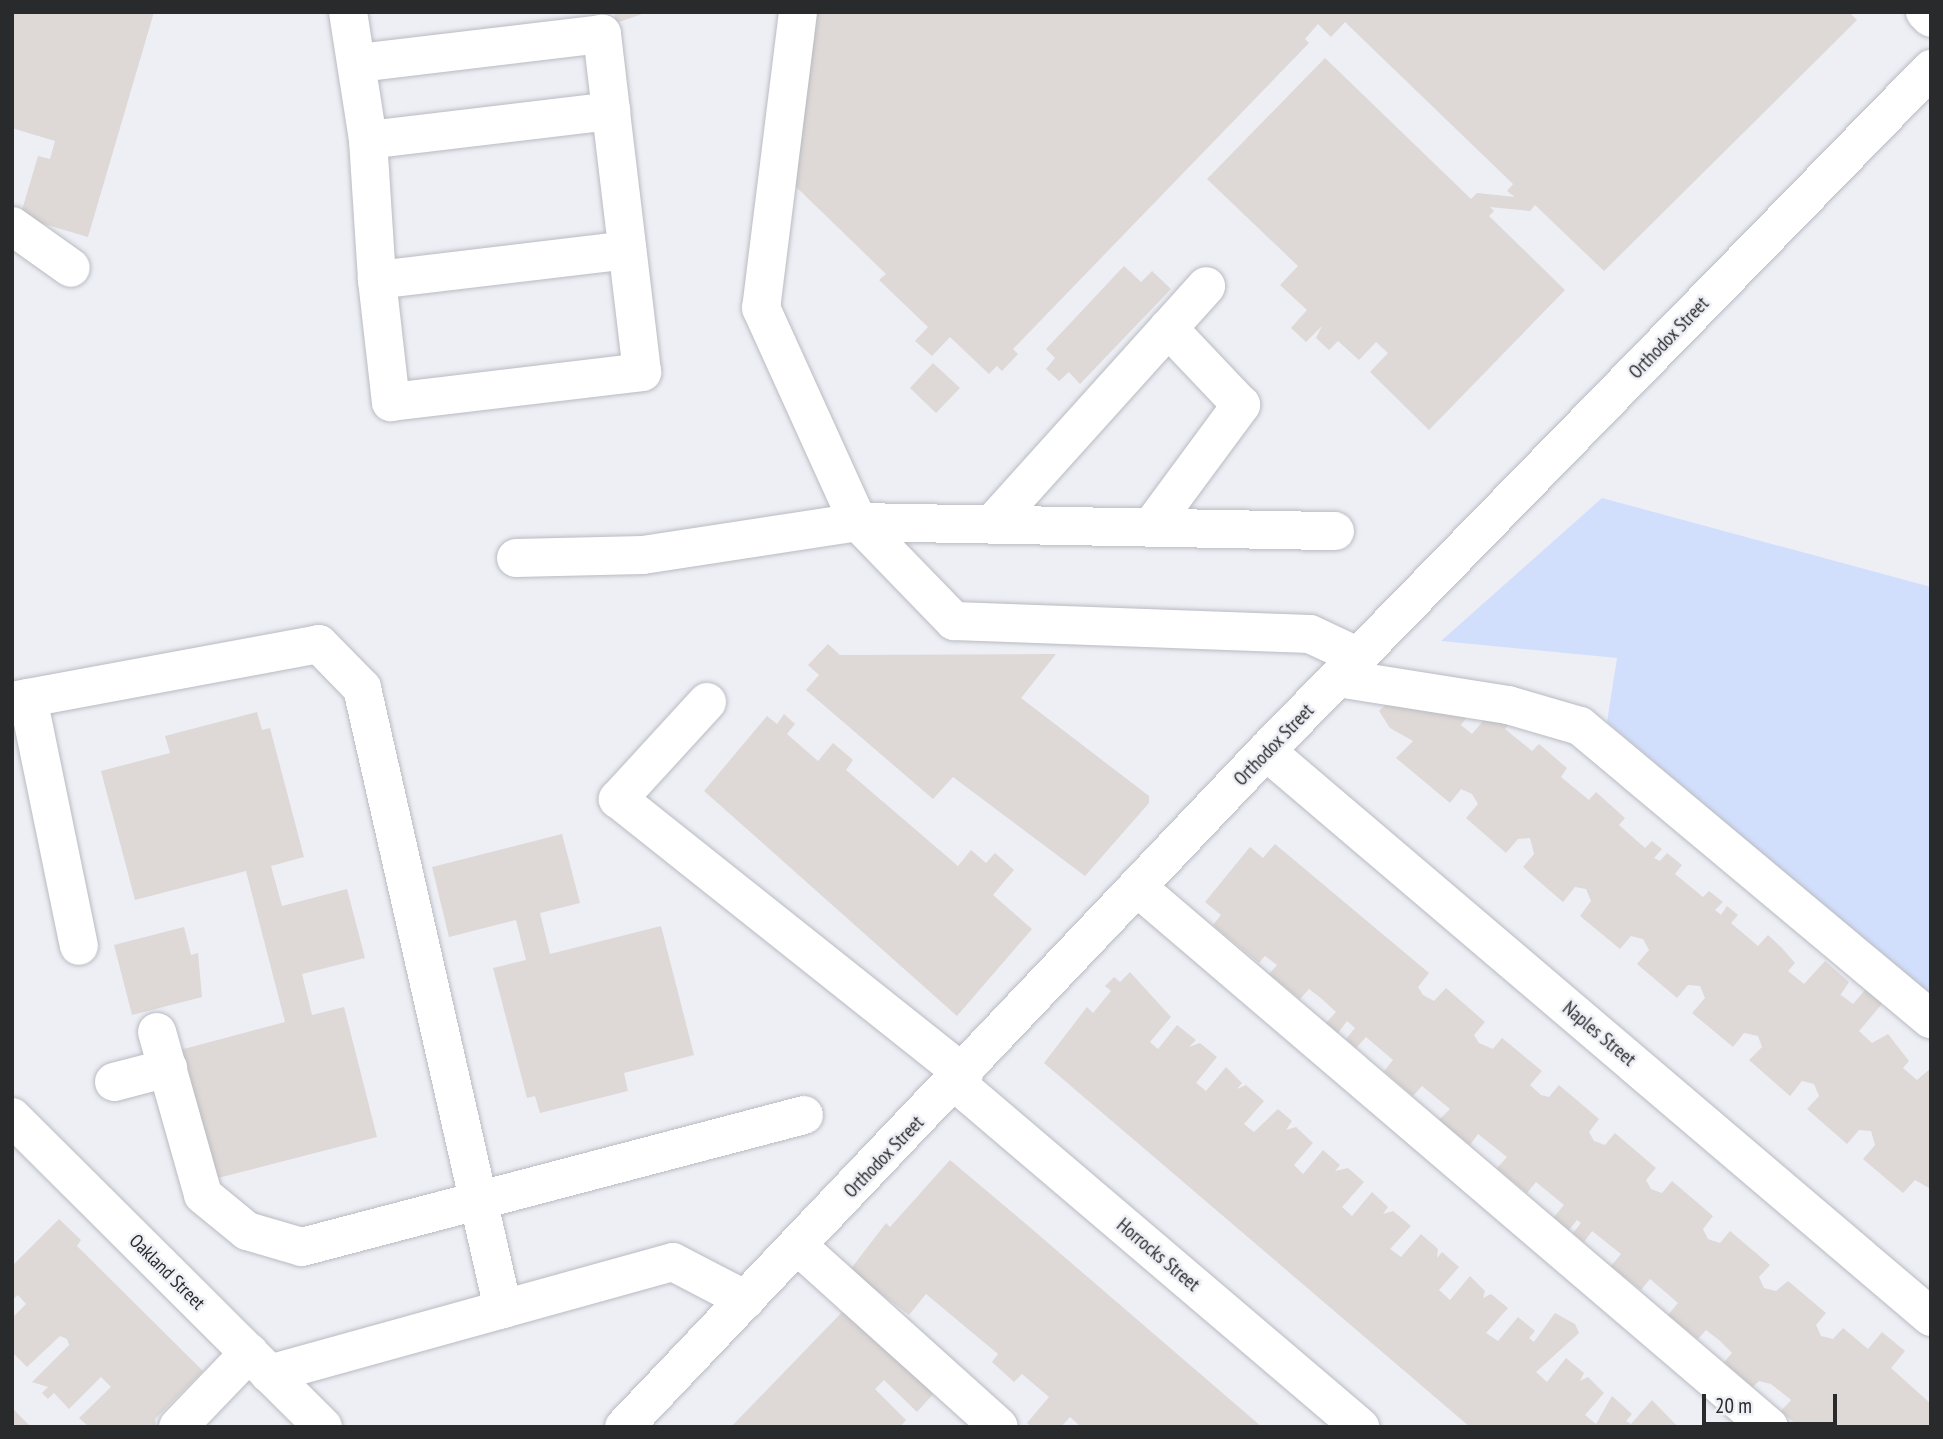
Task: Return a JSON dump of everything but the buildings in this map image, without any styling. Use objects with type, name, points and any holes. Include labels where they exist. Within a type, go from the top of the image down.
[{"type":"street","points":[[348,12],[360,63],[377,280],[391,402],[642,372],[602,34],[360,63]]},
{"type":"street","points":[[798,12],[761,308],[858,522],[954,621],[1310,635],[1349,667],[1508,705],[1580,726],[1931,1019]]},
{"type":"street","points":[[1925,12],[1931,18]]},
{"type":"street","name":"Orthodox Street","points":[[624,1427],[960,1078],[1266,751],[1931,69]]},
{"type":"street","points":[[368,140],[611,111]]},
{"type":"street","points":[[12,226],[71,268]]},
{"type":"street","points":[[377,280],[627,250]]},
{"type":"street","points":[[992,524],[1206,286]]},
{"type":"street","points":[[1151,527],[1241,405],[1168,328]]},
{"type":"street","points":[[516,558],[643,555],[858,522],[1335,531]]},
{"type":"street","points":[[79,946],[20,700],[319,644],[362,688],[503,1309]]},
{"type":"street","name":"Horrocks Street","points":[[707,702],[618,799],[960,1078],[1360,1427]]},
{"type":"street","name":"Naples Street","points":[[1266,751],[1931,1317]]},
{"type":"street","points":[[1138,888],[1769,1427]]},
{"type":"street","points":[[157,1032],[203,1195],[247,1231],[302,1247],[479,1205],[804,1115]]},
{"type":"street","points":[[114,1082],[167,1069]]},
{"type":"street","name":"Oakland Street","points":[[12,1117],[323,1427]]},
{"type":"street","points":[[798,1246],[999,1427]]},
{"type":"street","points":[[178,1427],[259,1364],[503,1309],[673,1262],[746,1300]]},
{"type":"shaded area","points":[[1602,498],[1931,587],[1931,997],[1607,722],[1617,658],[1441,641]]}]
